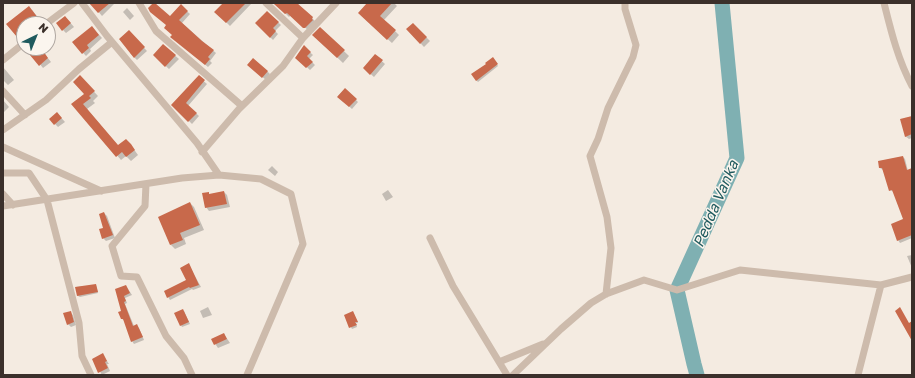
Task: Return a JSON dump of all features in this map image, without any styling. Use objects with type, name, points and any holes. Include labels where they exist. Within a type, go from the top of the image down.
[{"type":"street","points":[[56,16],[74,3]]},
{"type":"street","points":[[82,3],[112,42],[197,143],[218,176]]},
{"type":"street","points":[[138,3],[156,32],[242,106]]},
{"type":"street","points":[[266,3],[303,38]]},
{"type":"street","points":[[202,152],[242,106],[283,66],[303,38],[336,3]]},
{"type":"street","points":[[606,294],[611,248],[607,217],[590,156],[598,139],[608,108],[633,58],[636,45],[625,9],[625,3]]},
{"type":"street","points":[[884,3],[893,40],[912,86]]},
{"type":"street","points":[[3,130],[46,100],[79,69],[112,42]]},
{"type":"street","points":[[3,60],[16,49]]},
{"type":"street","points":[[3,91],[25,115]]},
{"type":"street","points":[[3,147],[101,191]]},
{"type":"street","points":[[3,173],[29,173],[47,200],[79,323],[82,356],[91,375]]},
{"type":"street","points":[[3,206],[182,178],[218,176],[261,180],[291,194],[303,244],[247,375]]},
{"type":"street","points":[[146,184],[145,206],[112,246],[121,276],[137,277],[166,336],[184,358],[192,375]]},
{"type":"street","points":[[3,194],[13,205]]},
{"type":"street","points":[[430,238],[453,286],[507,375]]},
{"type":"street","points":[[513,375],[561,329],[591,303],[606,294],[644,280],[678,290],[740,270],[881,285],[912,277]]},
{"type":"street","points":[[858,375],[881,285]]},
{"type":"street","points":[[499,362],[547,343]]},
{"type":"building","points":[[89,3],[110,3],[98,13]]},
{"type":"building","points":[[155,3],[170,16],[181,4],[188,11],[179,20],[214,50],[208,57],[210,59],[205,65],[170,37],[172,35],[164,28],[166,25],[150,12],[148,8]]},
{"type":"building","points":[[223,3],[246,3],[226,23],[214,12]]},
{"type":"building","points":[[297,3],[313,17],[313,20],[305,28],[303,28],[287,13],[285,14],[274,4]]},
{"type":"building","points":[[367,3],[392,3],[380,16],[396,30],[387,40],[358,13]]},
{"type":"building","points":[[29,6],[36,16],[16,16]]},
{"type":"building","points":[[267,11],[279,22],[273,28],[276,31],[270,38],[255,23]]},
{"type":"building","points":[[16,16],[16,36],[6,24]]},
{"type":"building","points":[[65,16],[71,23],[62,31],[56,23]]},
{"type":"building","points":[[413,23],[427,37],[420,44],[406,29]]},
{"type":"building","points":[[92,26],[99,35],[87,45],[89,48],[82,54],[72,42]]},
{"type":"building","points":[[320,27],[345,50],[337,58],[312,35]]},
{"type":"building","points":[[129,30],[145,47],[134,58],[119,39]]},
{"type":"building","points":[[163,44],[176,55],[165,67],[153,55]]},
{"type":"building","points":[[304,45],[311,52],[307,56],[313,62],[306,68],[295,58]]},
{"type":"building","points":[[375,54],[383,60],[370,75],[363,68]]},
{"type":"building","points":[[31,56],[47,56],[48,58],[39,66]]},
{"type":"building","points":[[493,57],[498,64],[476,81],[471,74],[486,64],[485,63]]},
{"type":"building","points":[[253,58],[268,71],[262,78],[247,65]]},
{"type":"building","points":[[80,75],[95,91],[89,96],[91,98],[83,104],[118,145],[126,139],[131,144],[135,150],[126,157],[122,152],[116,157],[71,104],[84,94],[73,82]]},
{"type":"building","points":[[199,75],[205,80],[186,103],[197,113],[188,122],[171,105]]},
{"type":"building","points":[[345,88],[357,99],[349,107],[337,97]]},
{"type":"building","points":[[57,112],[62,118],[54,125],[49,119]]},
{"type":"building","points":[[912,116],[912,134],[905,137],[900,119]]},
{"type":"building","points":[[903,156],[907,170],[912,168],[912,235],[897,241],[891,224],[903,219],[892,190],[889,191],[882,168],[879,168],[878,161]]},
{"type":"building","points":[[224,191],[227,204],[205,208],[202,193],[209,192],[209,194]]},
{"type":"building","points":[[190,202],[200,225],[180,233],[183,240],[170,245],[158,217]]},
{"type":"building","points":[[104,212],[113,235],[102,239],[99,229],[103,228],[99,214]]},
{"type":"building","points":[[189,263],[199,285],[189,287],[167,298],[164,291],[186,280],[180,268]]},
{"type":"building","points":[[96,284],[98,292],[77,296],[75,287]]},
{"type":"building","points":[[126,285],[130,293],[124,296],[126,301],[124,302],[133,326],[137,324],[143,337],[131,342],[123,319],[121,319],[118,312],[121,311],[115,289]]},
{"type":"building","points":[[900,307],[909,323],[912,321],[912,341],[895,311]]},
{"type":"building","points":[[183,309],[189,322],[180,326],[174,313]]},
{"type":"building","points":[[71,311],[74,322],[67,325],[63,313]]},
{"type":"building","points":[[353,311],[358,322],[355,322],[357,325],[349,328],[344,315]]},
{"type":"building","points":[[224,333],[227,339],[214,345],[211,339]]},
{"type":"building","points":[[103,353],[107,361],[105,362],[108,368],[98,373],[92,359]]},
{"type":"waterway","name":"Pedda Vanka","points":[[697,375],[677,290],[737,158],[722,3]]}]
